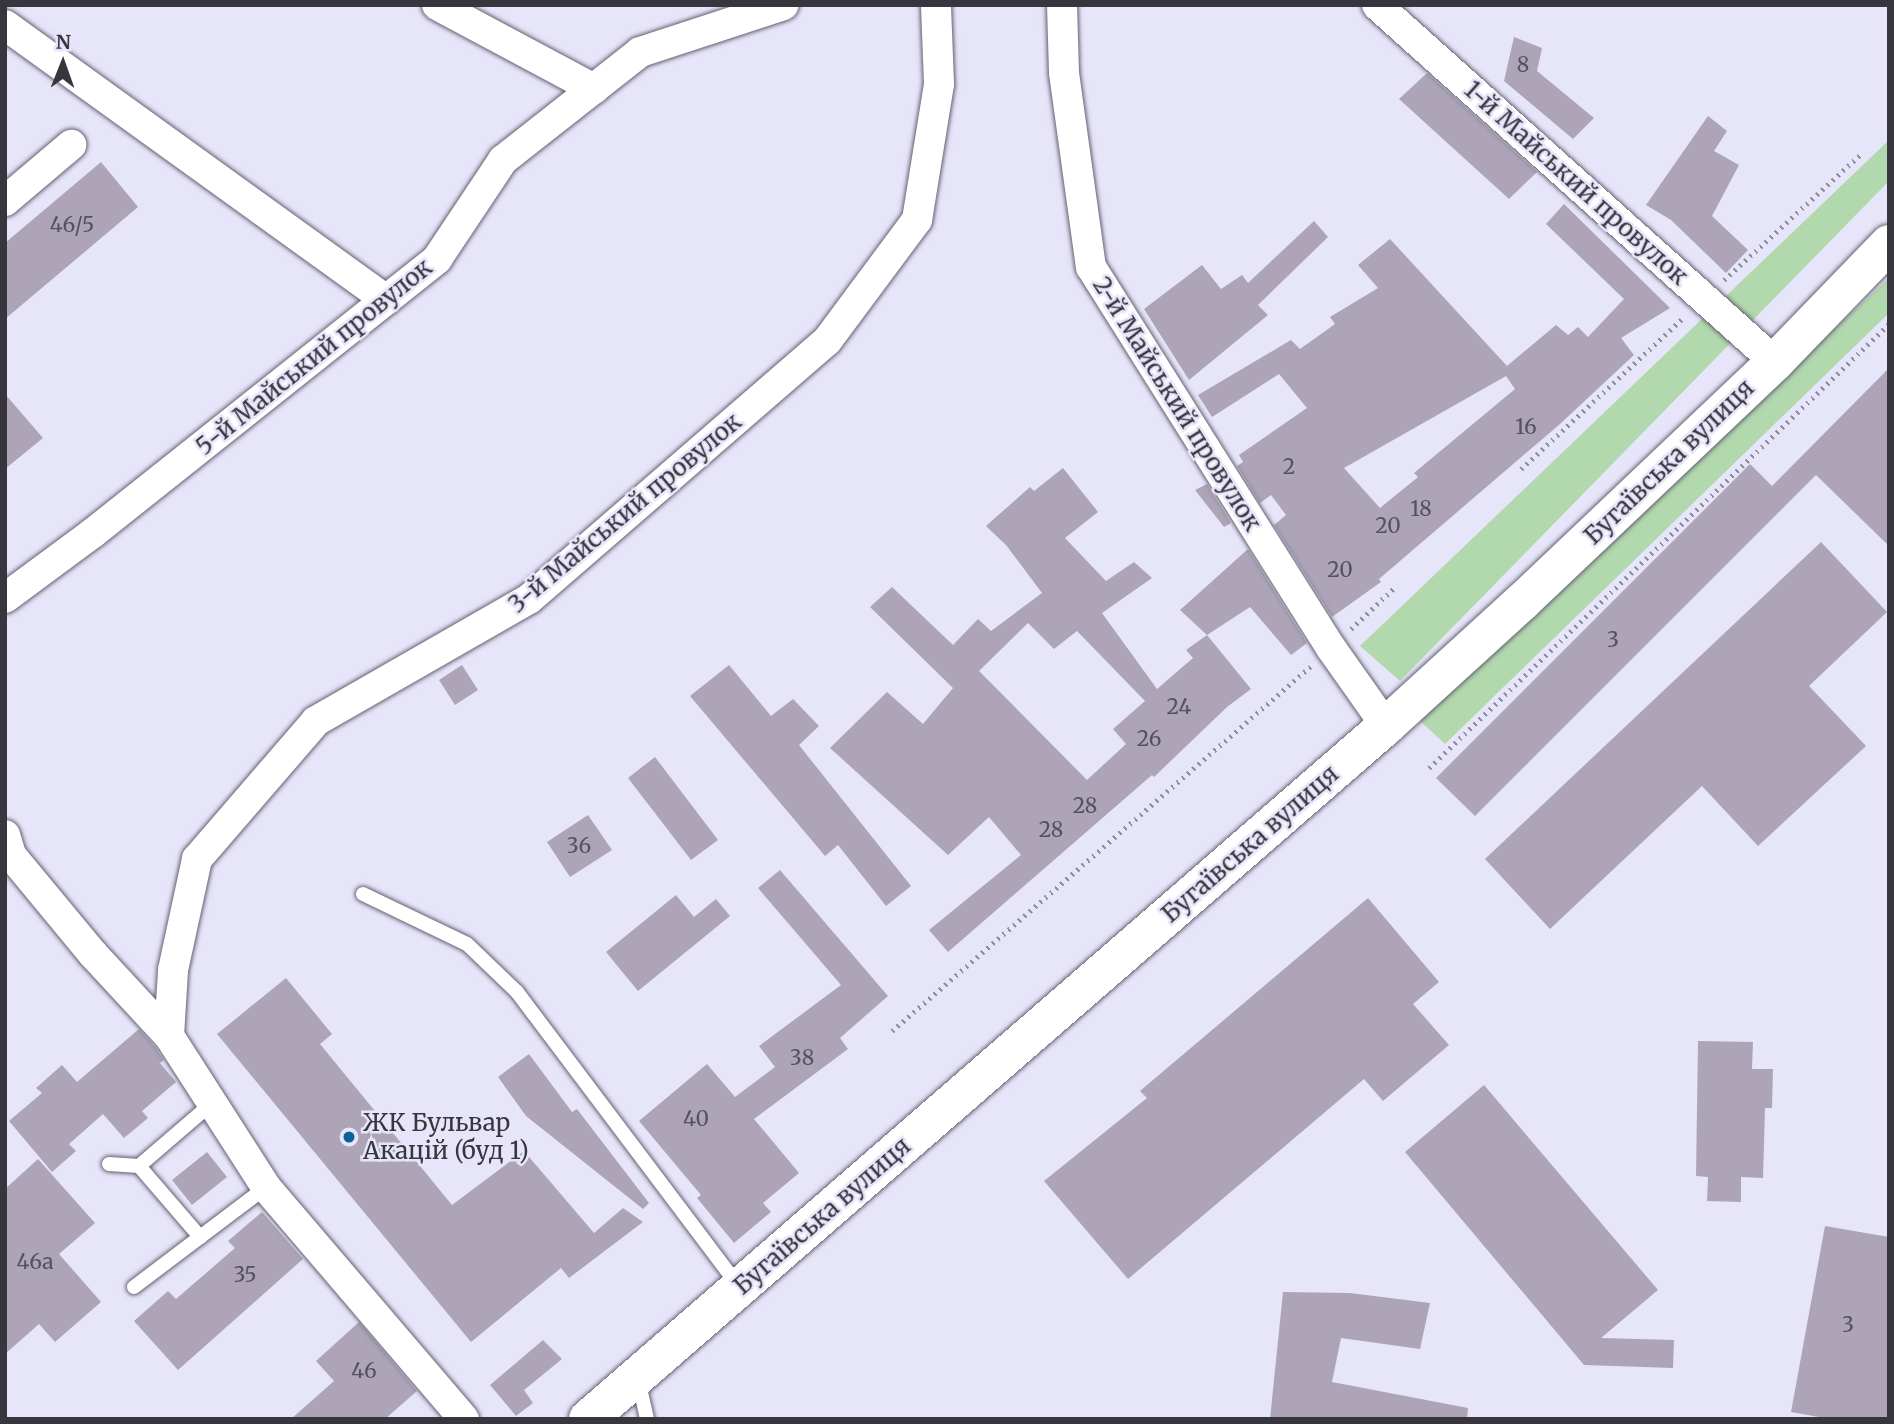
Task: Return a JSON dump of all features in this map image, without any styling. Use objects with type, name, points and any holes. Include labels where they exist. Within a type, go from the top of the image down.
[{"type":"main road","name":"Бугаївська вулиця","points":[[587,1419],[1386,726],[1522,602],[1775,362],[1889,244]]},
{"type":"street","points":[[437,5],[594,89]]},
{"type":"street","name":"5-й Майський провулок","points":[[5,598],[93,533],[437,259],[503,160],[640,52],[784,5]]},
{"type":"street","name":"3-й Майський провулок","points":[[169,1036],[173,970],[197,859],[316,721],[529,599],[827,341],[916,220],[939,84],[936,5]]},
{"type":"street","name":"2-й Майський провулок","points":[[1062,5],[1064,73],[1091,267],[1331,648],[1386,726]]},
{"type":"street","name":"1-й Майський провулок","points":[[1377,5],[1775,362]]},
{"type":"street","points":[[5,25],[386,300]]},
{"type":"street","points":[[5,201],[71,145]]},
{"type":"street","points":[[5,835],[11,855],[93,954],[169,1036],[266,1187],[464,1419]]},
{"type":"lane","points":[[363,894],[467,944],[517,992],[740,1287]]},
{"type":"lane","points":[[109,1164],[139,1166],[211,1104]]},
{"type":"lane","points":[[139,1166],[200,1237]]},
{"type":"lane","points":[[134,1287],[266,1187]]},
{"type":"lane","points":[[637,1377],[647,1419]]},
{"type":"path","points":[[1429,768],[1889,324]]},
{"type":"path","points":[[892,1031],[1331,648],[1393,589]]},
{"type":"green space","points":[[1889,140],[1889,181],[1400,681],[1360,646]]},
{"type":"green space","points":[[1889,278],[1889,313],[1445,744],[1417,718]]},
{"type":"building","points":[[1514,37],[1542,48],[1537,71],[1594,118],[1573,139],[1504,81]]},
{"type":"building","points":[[1427,73],[1537,172],[1509,199],[1399,99]]},
{"type":"building","points":[[1708,116],[1727,131],[1714,151],[1739,165],[1712,216],[1748,250],[1726,273],[1671,220],[1646,205]]},
{"type":"building","points":[[101,162],[138,207],[5,319],[5,243]]},
{"type":"building","points":[[1564,204],[1670,308],[1621,338],[1634,355],[1560,424],[1379,579],[1381,582],[1332,617],[1274,525],[1286,515],[1271,495],[1260,503],[1237,466],[1243,462],[1239,455],[1307,408],[1279,374],[1212,417],[1198,395],[1291,340],[1300,349],[1335,324],[1330,317],[1378,288],[1358,265],[1390,239],[1507,366],[1556,325],[1568,335],[1578,327],[1588,337],[1624,299],[1546,224]],"holes":[[[1506,376],[1515,389],[1414,473],[1418,477],[1380,508],[1344,468]]]},
{"type":"building","points":[[1314,221],[1328,237],[1258,305],[1268,315],[1189,380],[1144,309],[1202,265],[1221,289],[1242,275],[1248,283]]},
{"type":"building","points":[[1889,368],[1889,546],[1816,475],[1475,816],[1436,778],[1750,464],[1772,486]]},
{"type":"building","points":[[5,394],[43,438],[5,469]]},
{"type":"building","points":[[1063,468],[1098,512],[1065,538],[1106,581],[1134,562],[1152,578],[1102,613],[1157,689],[1193,658],[1186,650],[1207,635],[1251,689],[1227,707],[1154,777],[1152,775],[948,952],[929,930],[1021,855],[989,817],[948,855],[830,748],[887,692],[923,724],[953,688],[870,607],[892,587],[953,645],[978,619],[991,631],[1042,593],[1006,545],[986,526],[1030,487],[1034,491]],"holes":[[[1028,623],[1054,649],[1077,631],[1145,701],[1113,729],[1126,744],[1087,780],[979,671]]]},
{"type":"building","points":[[1207,484],[1231,523],[1224,527],[1195,490]]},
{"type":"building","points":[[1821,542],[1887,612],[1809,686],[1866,746],[1758,846],[1702,786],[1550,929],[1485,859]]},
{"type":"building","points":[[1248,549],[1307,643],[1291,655],[1250,607],[1207,635],[1180,610]]},
{"type":"building","points":[[462,665],[478,690],[455,705],[439,680]]},
{"type":"building","points":[[729,665],[771,716],[793,699],[819,726],[799,745],[911,886],[886,906],[838,845],[825,856],[690,696]]},
{"type":"building","points":[[655,757],[718,840],[691,860],[628,778]]},
{"type":"building","points":[[588,815],[612,850],[570,877],[547,842]]},
{"type":"building","points":[[780,870],[888,996],[840,1038],[848,1049],[754,1119],[799,1173],[763,1203],[771,1212],[734,1243],[697,1198],[701,1195],[639,1121],[707,1064],[735,1097],[775,1067],[759,1046],[841,985],[758,888]]},
{"type":"building","points":[[676,895],[694,917],[716,899],[730,916],[638,991],[606,952]]},
{"type":"building","points":[[1368,898],[1439,982],[1413,1004],[1449,1045],[1383,1101],[1364,1079],[1128,1279],[1044,1181],[1147,1098],[1140,1091]]},
{"type":"building","name":"ЖК Бульвар Акацій (буд 1)","points":[[286,978],[332,1034],[320,1044],[452,1205],[524,1151],[594,1233],[623,1208],[643,1222],[569,1278],[561,1268],[471,1342],[217,1034]]},
{"type":"building","points":[[139,1029],[155,1047],[164,1060],[160,1063],[176,1082],[142,1111],[148,1118],[124,1138],[103,1114],[69,1144],[76,1151],[52,1172],[9,1121],[42,1093],[36,1088],[62,1065],[77,1082]]},
{"type":"building","points":[[1698,1041],[1753,1042],[1752,1069],[1773,1069],[1772,1108],[1765,1108],[1763,1178],[1741,1177],[1741,1202],[1707,1201],[1708,1177],[1696,1176]]},
{"type":"building","points":[[529,1054],[572,1112],[577,1109],[649,1203],[643,1209],[526,1116],[498,1077]]},
{"type":"building","points":[[1484,1085],[1658,1290],[1601,1338],[1674,1340],[1673,1368],[1584,1365],[1405,1152]]},
{"type":"building","points":[[207,1152],[227,1177],[192,1205],[172,1180]]},
{"type":"building","points":[[38,1159],[95,1223],[59,1254],[101,1302],[55,1342],[39,1324],[5,1354],[5,1189]]},
{"type":"building","points":[[262,1212],[303,1259],[178,1370],[134,1321],[168,1291],[176,1299],[235,1248],[228,1241]]},
{"type":"building","points":[[1825,1226],[1889,1237],[1889,1419],[1830,1419],[1791,1412]]},
{"type":"building","points":[[1283,1292],[1350,1293],[1430,1303],[1420,1349],[1341,1338],[1332,1382],[1468,1408],[1467,1419],[1270,1419]]},
{"type":"building","points":[[359,1322],[417,1391],[385,1419],[291,1419],[334,1381],[316,1361]]},
{"type":"building","points":[[543,1340],[562,1359],[524,1390],[533,1403],[516,1416],[490,1385]]},
{"type":"place","name":"ЖК Бульвар Акацій (буд 1)","points":[[349,1137]]}]
